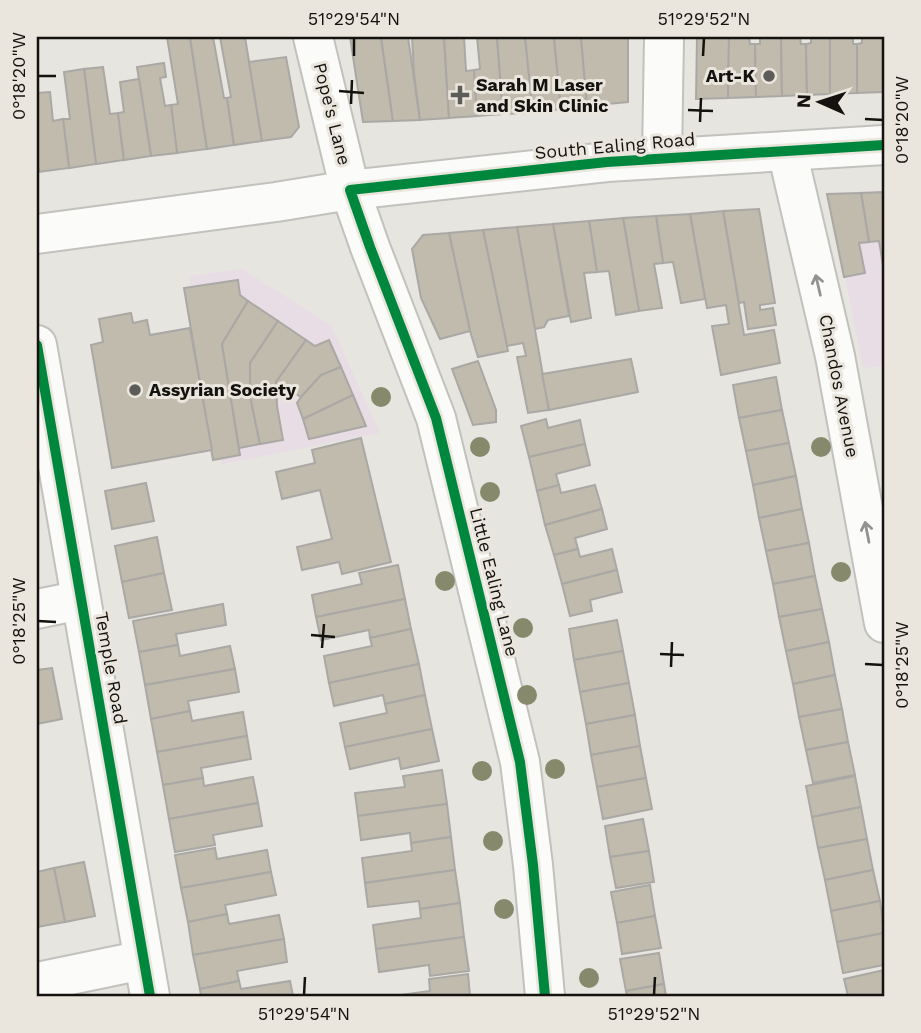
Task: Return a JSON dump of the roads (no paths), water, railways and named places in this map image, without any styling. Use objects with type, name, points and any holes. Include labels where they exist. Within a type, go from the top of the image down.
[{"type":"main road","name":"Pope's Lane","points":[[313,37],[351,190]]},
{"type":"main road","points":[[662,158],[664,37]]},
{"type":"main road","name":"South Ealing Road","points":[[37,234],[351,190],[607,162],[884,145]]},
{"type":"main road","name":"Chandos Avenue","points":[[787,151],[835,356],[884,623]]},
{"type":"main road","name":"Little Ealing Lane","points":[[351,190],[370,247],[436,418],[520,762],[545,996]]},
{"type":"main road","name":"Temple Road","points":[[37,345],[46,461],[81,600],[146,978]]},
{"type":"main road","points":[[37,608],[81,600]]},
{"type":"main road","points":[[37,982],[146,978]]},
{"type":"place","name":"Art-K","points":[[769,76]]},
{"type":"place","name":"Sarah M Laser and Skin Clinic","points":[[460,95]]},
{"type":"place","name":"Assyrian Society","points":[[135,390]]}]
